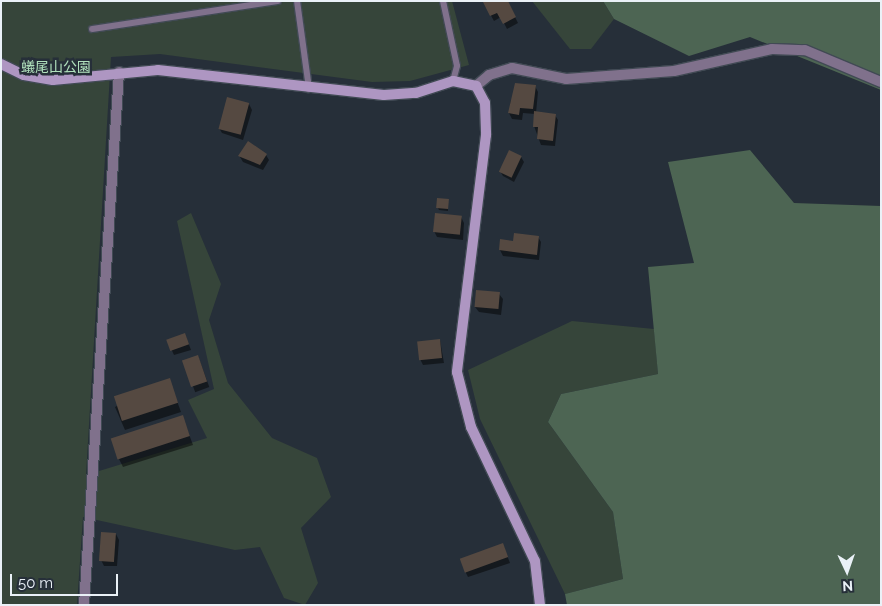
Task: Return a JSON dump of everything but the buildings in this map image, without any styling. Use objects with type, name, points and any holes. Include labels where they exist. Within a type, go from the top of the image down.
[{"type":"street","points":[[476,86],[489,75],[512,68],[566,79],[674,71],[772,49],[805,50],[881,82]]},
{"type":"street","points":[[1,64],[24,75],[53,80],[119,72],[158,70],[309,89],[384,95],[416,93],[453,81],[476,86],[486,103],[486,135],[457,372],[471,427],[535,561],[540,605]]},
{"type":"street","points":[[84,605],[119,72]]},
{"type":"lane","points":[[92,29],[272,5],[278,1]]},
{"type":"lane","points":[[297,1],[309,89]]},
{"type":"lane","points":[[443,1],[457,66],[453,81]]},
{"type":"green space","name":"蟻尾山公園","points":[[1,1],[452,1],[469,65],[410,81],[372,82],[160,54],[111,57],[86,475],[207,438],[188,400],[214,389],[177,221],[191,213],[221,284],[209,320],[228,383],[272,438],[317,458],[331,497],[301,528],[318,583],[305,605],[284,598],[260,547],[235,550],[83,517],[77,605],[1,605]]},
{"type":"green space","points":[[532,1],[603,1],[614,19],[591,49],[570,49]]},
{"type":"green space","points":[[603,1],[881,1],[881,90],[750,37],[689,56],[614,19]]},
{"type":"green space","points":[[750,150],[794,203],[881,206],[881,605],[567,605],[565,594],[623,579],[613,512],[548,422],[561,394],[658,374],[648,267],[694,263],[668,162]]},
{"type":"green space","points":[[572,321],[654,329],[658,374],[561,394],[548,422],[613,512],[623,579],[565,594],[480,419],[468,370]]}]
